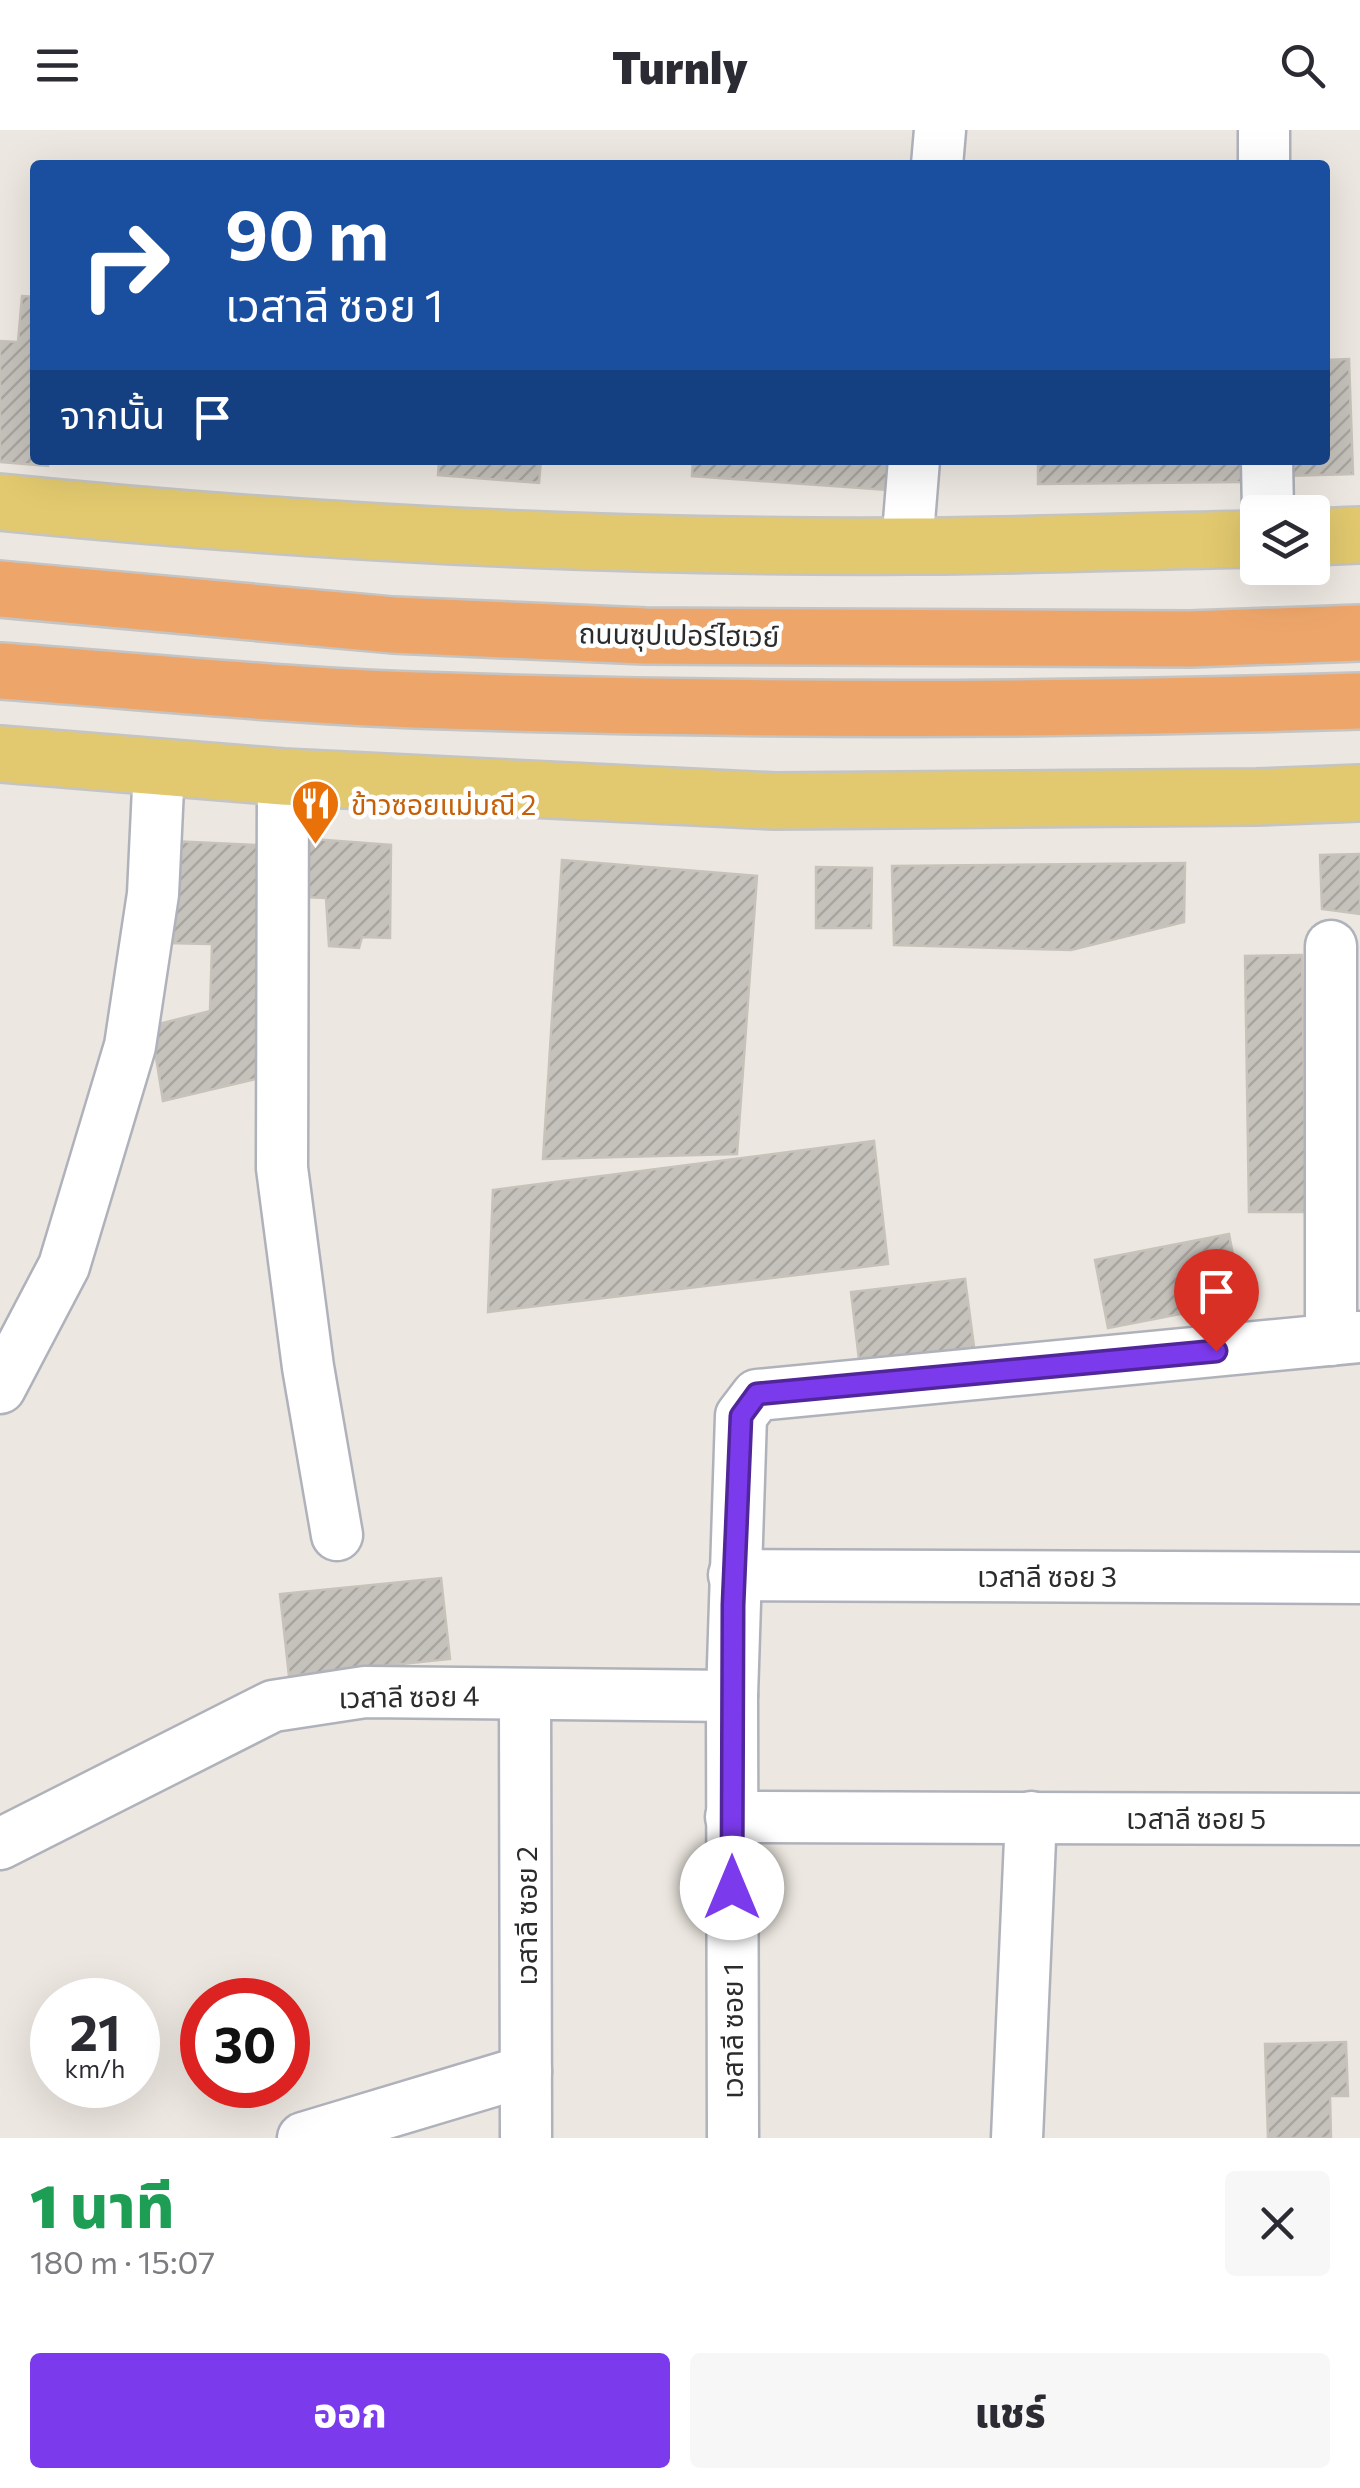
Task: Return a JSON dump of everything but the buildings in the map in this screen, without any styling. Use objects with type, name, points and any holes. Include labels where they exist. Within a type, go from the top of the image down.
[{"type":"highway","name":"ถนนซุปเปอร์ไฮเวย์","points":[[0,589],[393,626],[645,636],[1190,640],[1360,633]]},
{"type":"highway","points":[[0,671],[410,700],[707,707],[1184,706],[1360,701]]},
{"type":"main road","points":[[0,502],[170,519],[628,542],[907,546],[1240,539]]},
{"type":"main road","points":[[1330,536],[1360,535]]},
{"type":"main road","points":[[10,762],[775,801],[1360,793]]},
{"type":"street","points":[[937,160],[940,130]]},
{"type":"street","points":[[1264,130],[1264,160]]},
{"type":"street","points":[[907,546],[914,465]]},
{"type":"street","points":[[1267,465],[1268,495]]},
{"type":"street","points":[[0,1388],[64,1266],[130,1046],[153,894],[159,767]]},
{"type":"street","points":[[284,777],[282,1168],[308,1366],[338,1535]]},
{"type":"street","points":[[1331,946],[1346,1338]]},
{"type":"street","name":"เวสาลี ซอย 1","points":[[733,2138],[734,1575],[741,1416],[757,1394],[1346,1338]]},
{"type":"street","name":"เวสาลี ซอย 3","points":[[734,1575],[1360,1578]]},
{"type":"street","name":"เวสาลี ซอย 4","points":[[0,1844],[273,1706],[365,1692],[732,1696]]},
{"type":"street","name":"เวสาลี ซอย 2","points":[[525,1695],[526,2138]]},
{"type":"street","name":"เวสาลี ซอย 5","points":[[731,1817],[1360,1819]]},
{"type":"street","points":[[1017,2138],[1031,1818]]},
{"type":"street","points":[[303,2138],[526,2071]]},
{"type":"place","name":"ข้าวซอยแม่มณี 2","points":[[316,846]]},
{"type":"route","points":[[732,1888],[733,1605],[741,1416],[757,1394],[1216,1351]]}]
